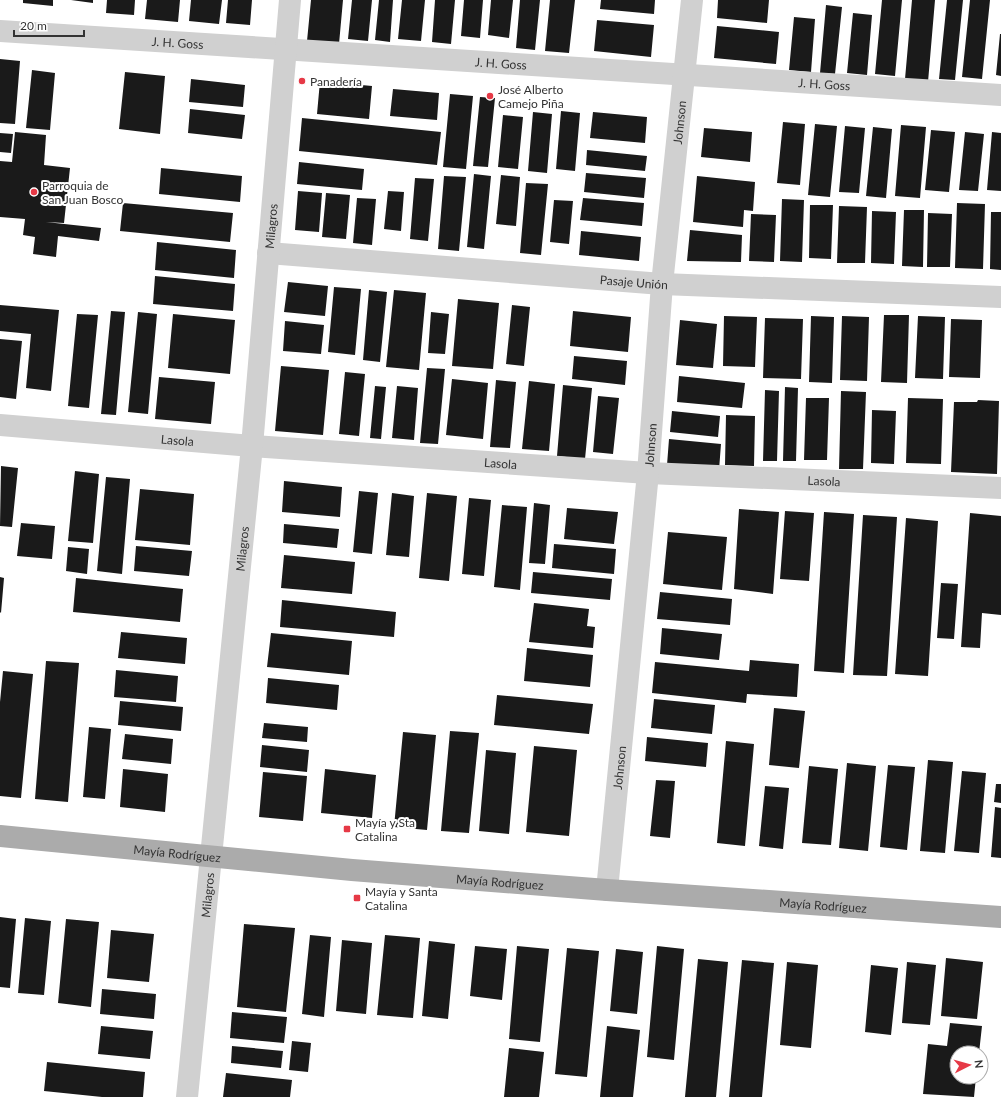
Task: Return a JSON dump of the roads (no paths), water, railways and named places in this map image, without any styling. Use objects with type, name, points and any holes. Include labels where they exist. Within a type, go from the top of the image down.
[{"type":"main road","name":"Mayía Rodríguez","points":[[0,836],[607,890],[1001,917]]},
{"type":"street","name":"Milagros","points":[[187,1097],[252,446],[290,0]]},
{"type":"street","name":"Johnson","points":[[607,890],[648,473],[662,284],[692,0]]},
{"type":"street","name":"J. H. Goss","points":[[0,31],[1001,95]]},
{"type":"street","name":"Pasaje Unión","points":[[268,253],[662,284],[1001,297]]},
{"type":"street","name":"Lasola","points":[[0,425],[252,446],[648,473],[1001,488]]},
{"type":"place","name":"Panadería","points":[[302,81]]},
{"type":"place","name":"José Alberto Camejo Piña","points":[[490,96]]},
{"type":"place","name":"Parroquia de San Juan Bosco","points":[[34,192]]},
{"type":"place","name":"Mayía y Sta Catalina","points":[[347,829]]},
{"type":"place","name":"Mayía y Santa Catalina","points":[[357,898]]}]
